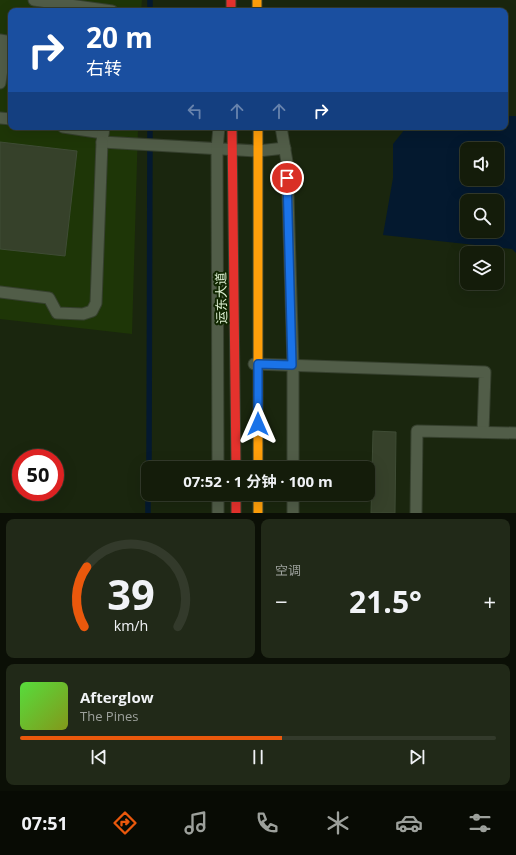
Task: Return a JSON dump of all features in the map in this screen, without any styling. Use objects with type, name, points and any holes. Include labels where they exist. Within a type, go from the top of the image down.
[{"type":"main road","name":"运东大道","points":[[232,130],[236,461]]},
{"type":"main road","points":[[258,130],[258,461]]},
{"type":"main road","points":[[236,501],[236,513]]},
{"type":"main road","points":[[258,501],[258,513]]},
{"type":"lane","points":[[34,0],[63,8]]},
{"type":"lane","points":[[0,40],[6,41],[0,83]]},
{"type":"lane","points":[[80,130],[103,134],[126,144],[258,151],[284,148]]},
{"type":"lane","points":[[218,461],[217,149],[219,130]]},
{"type":"lane","points":[[281,130],[287,162],[293,461]]},
{"type":"lane","points":[[0,292],[49,298],[57,313],[83,314],[92,311],[96,303],[103,134]]},
{"type":"lane","points":[[235,363],[484,372],[483,432]]},
{"type":"lane","points":[[416,513],[417,431],[516,433]]},
{"type":"lane","points":[[218,501],[218,513]]},
{"type":"lane","points":[[293,501],[293,513]]},
{"type":"shaded area","points":[[0,0],[142,0],[141,8],[8,8],[8,130],[138,130],[132,334],[0,319]]},
{"type":"water","points":[[508,116],[516,116],[516,253],[512,249],[504,248],[504,246],[484,246],[383,235],[393,178],[393,144],[404,130],[508,130]]},
{"type":"building","points":[[0,142],[77,151],[65,256],[0,249]]},
{"type":"building","points":[[373,431],[396,432],[395,513],[371,513],[371,501],[375,501],[375,461],[372,461]]},
{"type":"waterway","points":[[150,0],[150,8]]},
{"type":"waterway","points":[[149,461],[150,130]]},
{"type":"waterway","points":[[148,501],[148,513]]},
{"type":"traffic: slow","points":[[257,0],[257,8]]},
{"type":"traffic: slow","points":[[258,130],[258,461]]},
{"type":"traffic: slow","points":[[258,501],[258,513]]},
{"type":"traffic: jam","points":[[231,0],[231,8]]},
{"type":"traffic: jam","points":[[232,130],[236,461]]},
{"type":"traffic: jam","points":[[236,501],[236,513]]},
{"type":"route","points":[[258,424],[258,364],[292,365],[287,178]]}]
